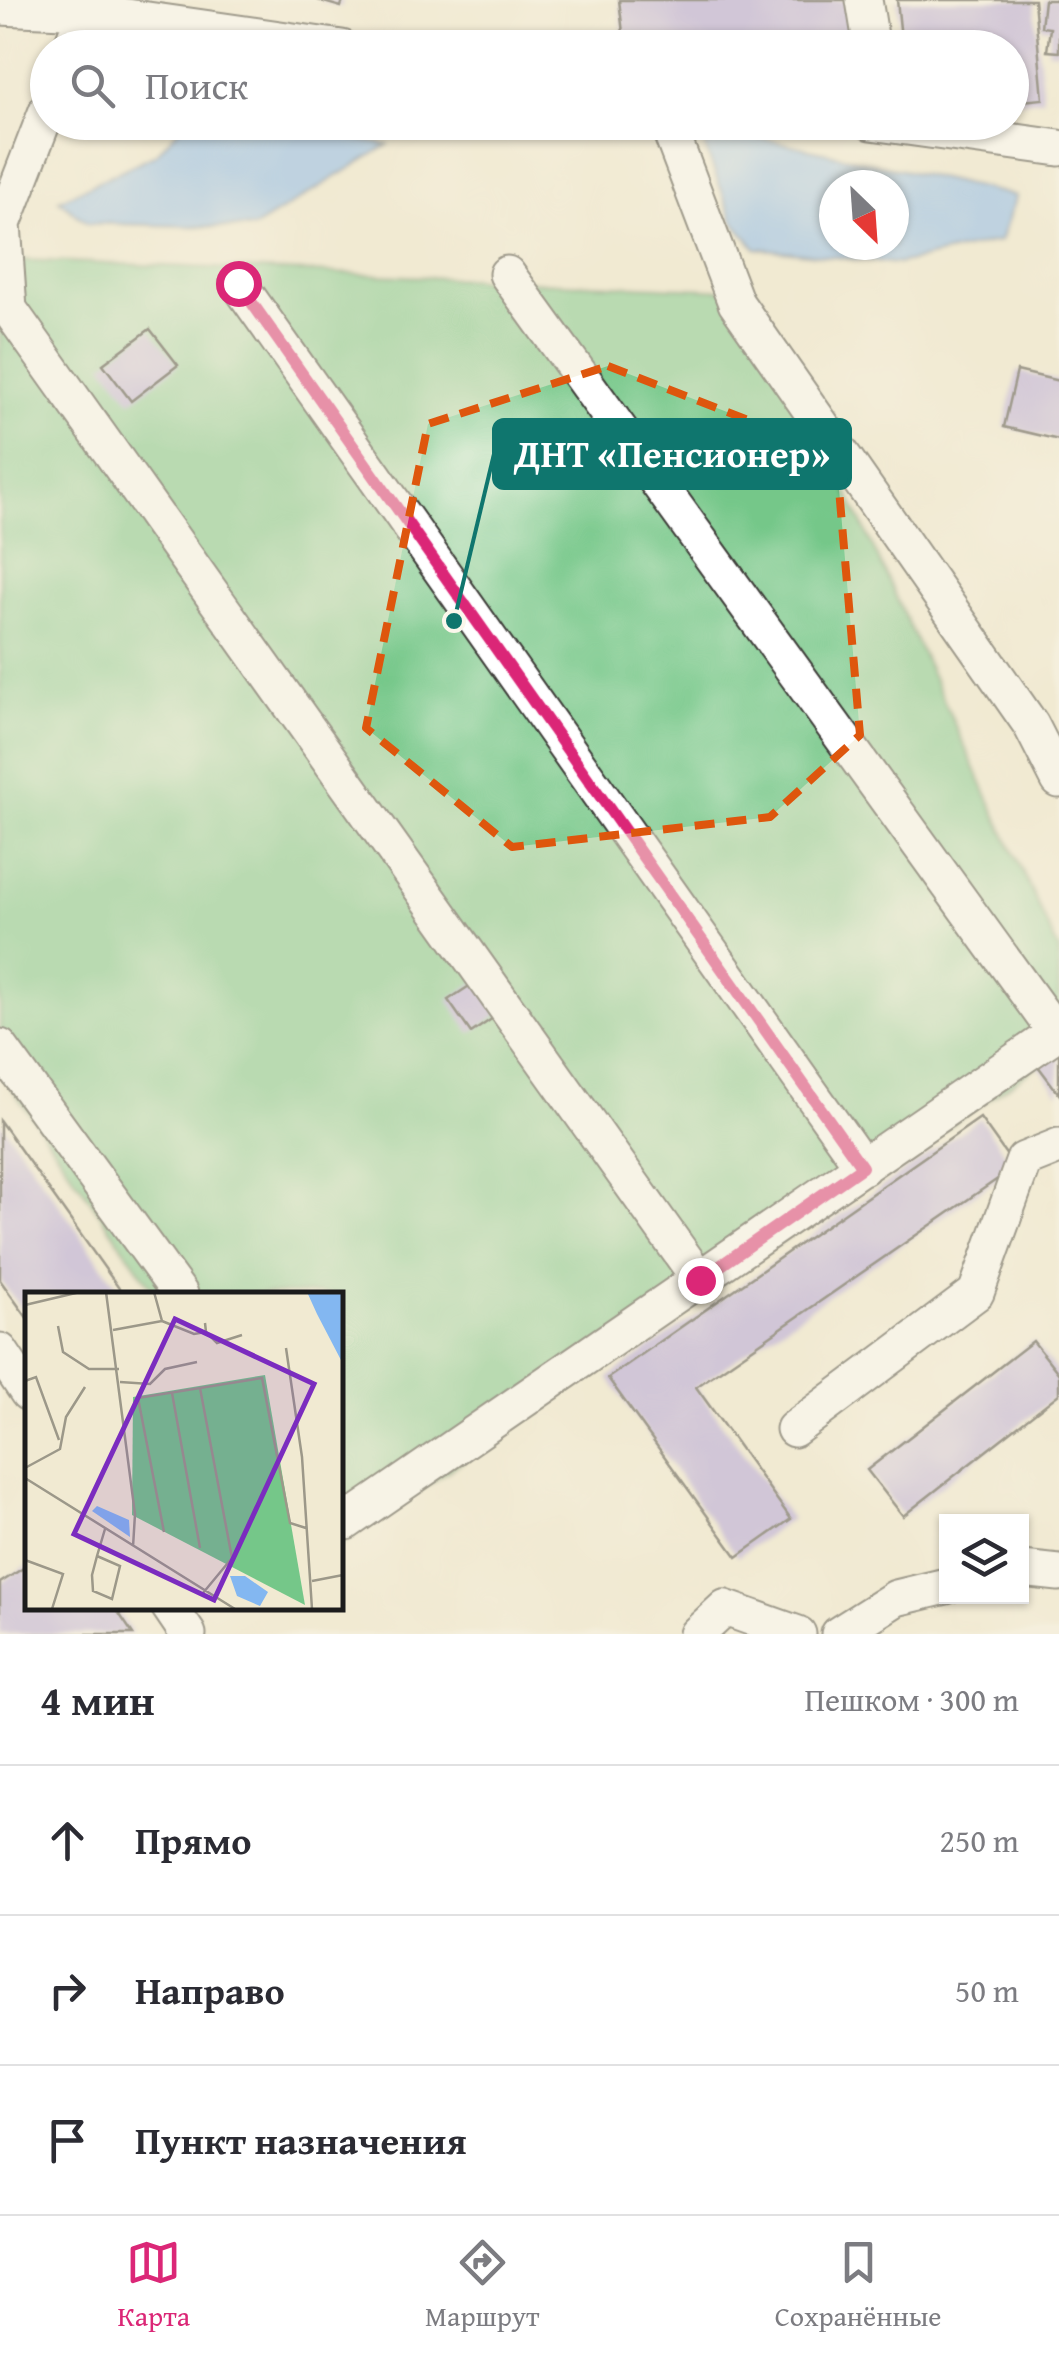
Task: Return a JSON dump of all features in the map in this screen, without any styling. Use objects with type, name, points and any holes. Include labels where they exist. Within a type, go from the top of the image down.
[{"type":"lane","points":[[864,0],[869,30]]},
{"type":"lane","points":[[0,7],[84,10],[220,30]]},
{"type":"lane","points":[[77,30],[84,10]]},
{"type":"lane","points":[[36,140],[4,224],[9,309],[700,1280]]},
{"type":"lane","points":[[674,140],[736,303],[1031,724],[1059,780]]},
{"type":"lane","points":[[1002,140],[1059,148]]},
{"type":"lane","points":[[342,1517],[346,1522],[1056,1033],[507,274]]},
{"type":"lane","points":[[238,283],[862,1167]]},
{"type":"lane","points":[[0,1047],[179,1292]]},
{"type":"lane","points":[[794,1428],[976,1293],[1024,1160],[1059,1146]]},
{"type":"lane","points":[[0,1351],[25,1388]]},
{"type":"lane","points":[[1029,1570],[1059,1574]]},
{"type":"lane","points":[[840,1634],[896,1598],[939,1588]]},
{"type":"lane","points":[[698,1634],[725,1608],[798,1634]]},
{"type":"lane","points":[[171,1609],[188,1634]]},
{"type":"highlighted area","points":[[608,366],[836,454],[860,735],[770,817],[512,847],[366,728],[428,424]]},
{"type":"green space","points":[[0,259],[755,291],[1059,951],[1059,1051],[342,1544],[342,1292],[155,1292],[0,1071]]},
{"type":"water","points":[[169,140],[360,140],[388,145],[253,228],[87,223],[59,200],[156,154]]},
{"type":"water","points":[[722,140],[770,140],[902,170],[819,170],[819,255],[756,248],[734,222],[704,145]]},
{"type":"water","points":[[909,172],[1016,196],[1000,241],[898,264],[862,260],[909,260]]},
{"type":"building","points":[[317,0],[343,0],[341,7]]},
{"type":"building","points":[[619,0],[852,0],[853,30],[623,30]]},
{"type":"building","points":[[897,0],[1034,0],[1043,99],[1029,100],[1029,30],[900,30]]},
{"type":"building","points":[[1044,0],[1059,0],[1059,52],[1047,51],[1050,28],[1041,27]]},
{"type":"building","points":[[150,329],[178,365],[131,401],[103,364]]},
{"type":"building","points":[[1017,371],[1059,381],[1059,440],[1004,427]]},
{"type":"building","points":[[480,979],[502,1012],[471,1033],[448,1000]]},
{"type":"building","points":[[1059,1051],[1059,1094],[1038,1066]]},
{"type":"building","points":[[980,1118],[1015,1167],[696,1387],[791,1519],[737,1557],[608,1378]]},
{"type":"building","points":[[0,1121],[122,1292],[25,1292],[25,1315],[0,1280]]},
{"type":"building","points":[[1033,1341],[1059,1374],[1059,1394],[903,1516],[867,1470]]},
{"type":"building","points":[[25,1567],[25,1609],[116,1609],[133,1634],[0,1634],[0,1583]]},
{"type":"place","name":"ДНТ «Пенсионер»","points":[[454,621]]},
{"type":"route","points":[[238,283],[862,1167],[700,1280]]}]
